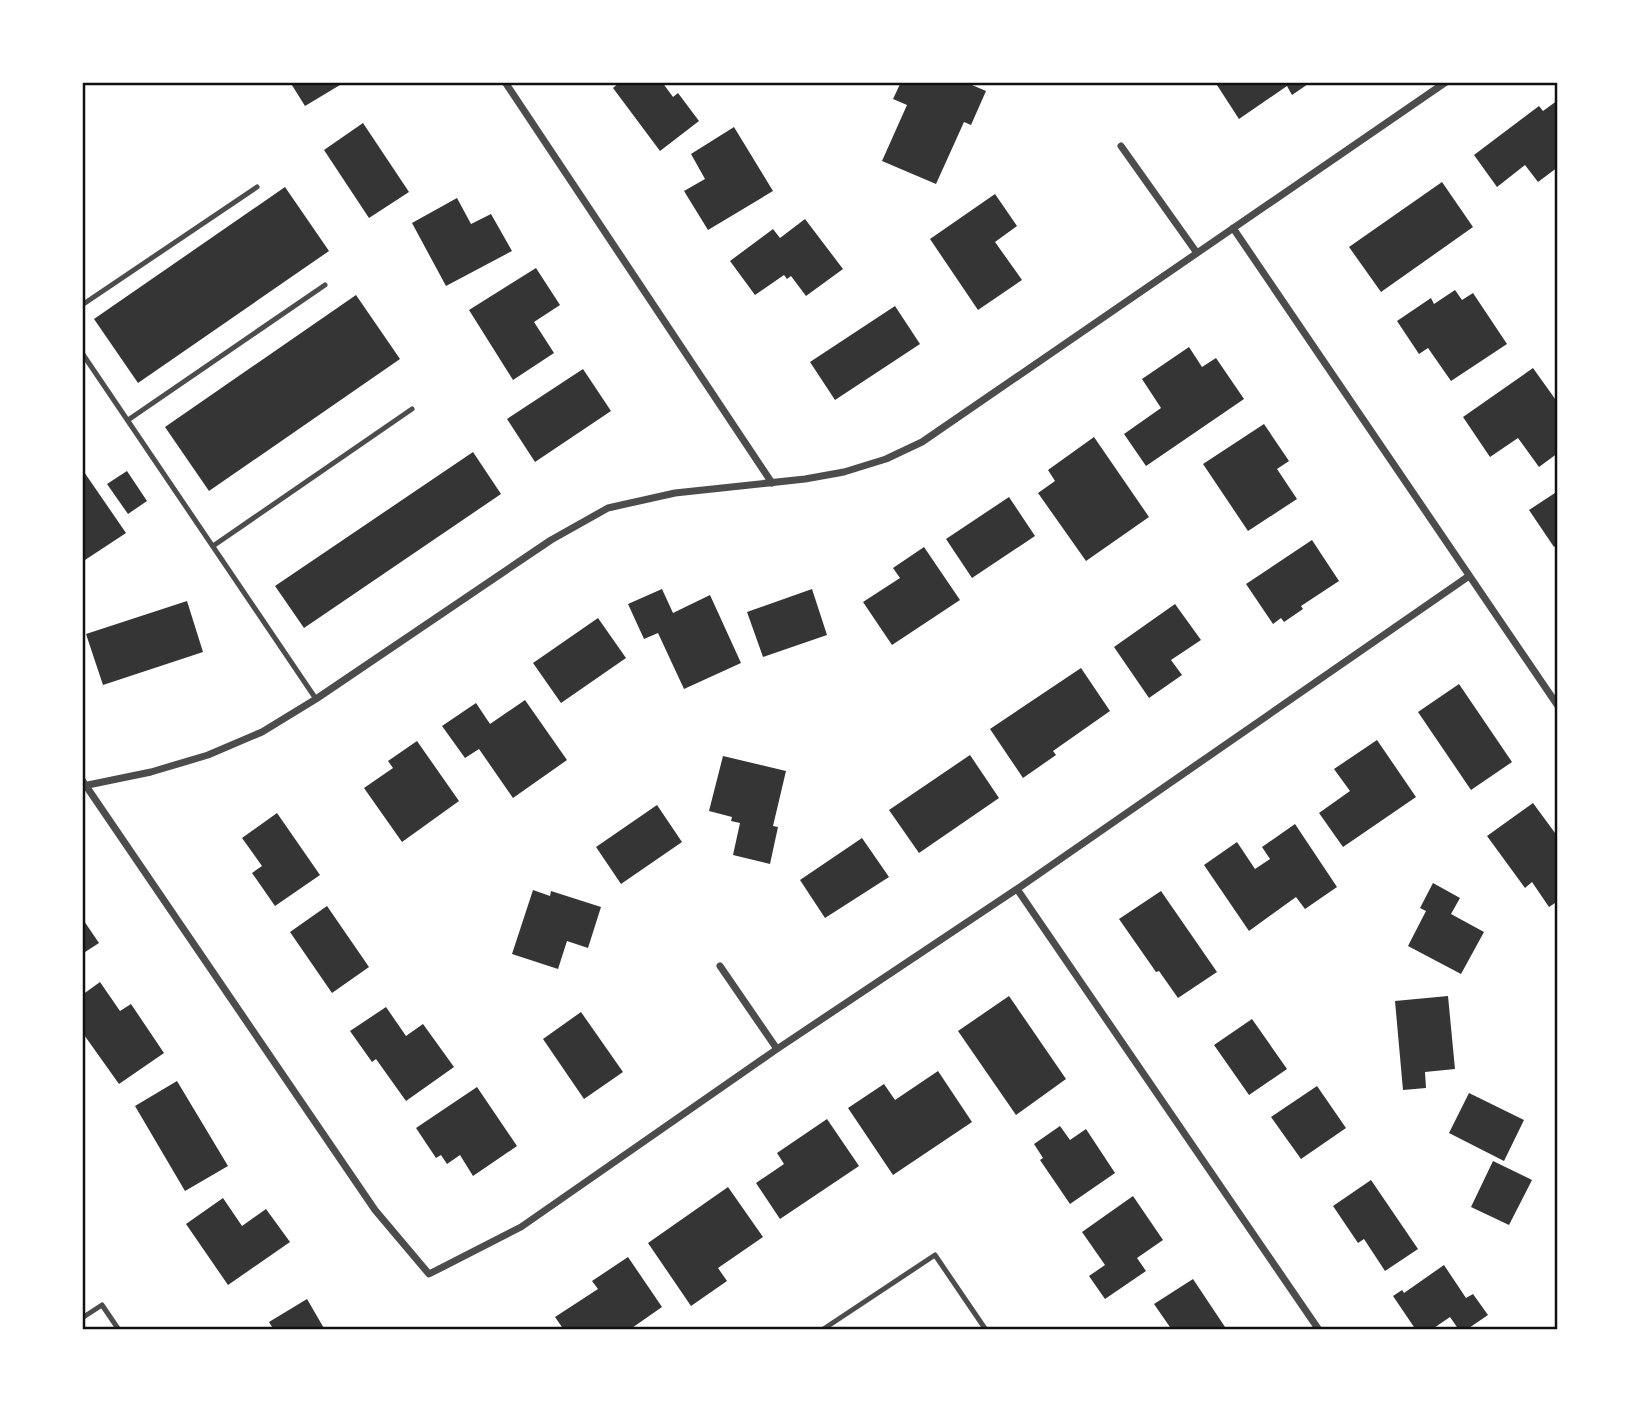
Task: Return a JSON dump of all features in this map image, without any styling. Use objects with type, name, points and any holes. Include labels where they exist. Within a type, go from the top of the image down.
[{"type":"street","points":[[505,82],[772,482]]},
{"type":"street","points":[[1446,82],[922,442],[844,472],[675,493],[608,508],[551,540],[316,699],[262,732],[208,755],[151,772],[84,784],[375,1210],[429,1274],[521,1227],[777,1049],[1017,889],[1469,576]]},
{"type":"street","points":[[1121,146],[1197,253]]},
{"type":"street","points":[[1233,228],[1558,705]]},
{"type":"street","points":[[1017,889],[1319,1330]]},
{"type":"street","points":[[720,967],[777,1049]]},
{"type":"lane","points":[[82,305],[257,187]]},
{"type":"lane","points":[[128,420],[325,285]]},
{"type":"lane","points":[[82,353],[316,699]]},
{"type":"lane","points":[[212,546],[412,409]]},
{"type":"lane","points":[[822,1330],[935,1255],[986,1330]]},
{"type":"lane","points":[[82,1318],[102,1305],[119,1330]]},
{"type":"building","points":[[290,82],[345,82],[305,106]]},
{"type":"building","points":[[620,82],[662,82],[673,97],[678,93],[699,121],[660,151],[613,88]]},
{"type":"building","points":[[901,82],[965,82],[986,91],[971,125],[964,122],[936,184],[882,161],[907,105],[893,99]]},
{"type":"building","points":[[1215,82],[1311,82],[1292,95],[1287,86],[1239,119]]},
{"type":"building","points":[[1558,100],[1558,167],[1538,182],[1525,165],[1497,187],[1474,155],[1539,106],[1543,111]]},
{"type":"building","points":[[363,123],[409,192],[369,218],[324,150]]},
{"type":"building","points":[[734,127],[773,191],[708,230],[684,191],[705,179],[691,154]]},
{"type":"building","points":[[1442,182],[1473,227],[1381,292],[1349,247]]},
{"type":"building","points":[[285,187],[329,251],[138,383],[94,319]]},
{"type":"building","points":[[995,194],[1017,226],[995,242],[1022,280],[978,310],[930,239]]},
{"type":"building","points":[[457,198],[471,224],[491,214],[512,251],[446,286],[412,223]]},
{"type":"building","points":[[805,219],[843,269],[806,296],[791,276],[787,279],[784,275],[755,295],[730,261],[773,229],[780,238]]},
{"type":"building","points":[[536,268],[560,305],[534,322],[554,353],[513,380],[469,310]]},
{"type":"building","points":[[1455,290],[1462,300],[1473,293],[1507,344],[1451,381],[1428,348],[1419,354],[1397,321],[1431,298],[1434,304]]},
{"type":"building","points":[[356,295],[400,359],[209,491],[165,427]]},
{"type":"building","points":[[895,306],[920,344],[835,400],[810,362]]},
{"type":"building","points":[[1189,347],[1202,367],[1216,358],[1244,399],[1146,466],[1124,434],[1161,408],[1142,379]]},
{"type":"building","points":[[1533,368],[1558,403],[1558,453],[1539,467],[1518,438],[1490,457],[1463,417]]},
{"type":"building","points":[[583,369],[611,411],[535,462],[507,419]]},
{"type":"building","points":[[1264,424],[1289,461],[1277,469],[1297,499],[1248,531],[1203,464]]},
{"type":"building","points":[[1094,437],[1149,517],[1086,561],[1038,493],[1055,481],[1048,470]]},
{"type":"building","points":[[473,452],[501,494],[304,628],[275,586]]},
{"type":"building","points":[[82,469],[126,533],[82,562]]},
{"type":"building","points":[[127,471],[147,501],[128,514],[107,484]]},
{"type":"building","points":[[1558,491],[1558,544],[1554,547],[1529,510]]},
{"type":"building","points":[[1009,497],[1035,536],[972,578],[946,539]]},
{"type":"building","points":[[1312,540],[1339,581],[1301,606],[1303,609],[1284,622],[1281,618],[1273,624],[1246,584]]},
{"type":"building","points":[[924,547],[960,600],[892,645],[863,602],[900,578],[893,568]]},
{"type":"building","points":[[662,589],[673,613],[710,595],[741,663],[684,689],[658,633],[644,639],[628,604]]},
{"type":"building","points":[[812,589],[827,635],[763,657],[747,612]]},
{"type":"building","points":[[187,601],[203,652],[103,685],[86,634]]},
{"type":"building","points":[[1175,604],[1201,640],[1171,660],[1182,675],[1149,698],[1114,647]]},
{"type":"building","points":[[598,618],[626,658],[561,703],[533,663]]},
{"type":"building","points":[[1081,668],[1110,711],[1053,751],[1056,755],[1023,778],[990,729]]},
{"type":"building","points":[[1459,684],[1512,762],[1471,790],[1418,712]]},
{"type":"building","points":[[525,700],[567,760],[513,798],[479,749],[465,758],[442,726],[476,703],[490,724]]},
{"type":"building","points":[[1377,740],[1416,797],[1343,847],[1319,813],[1350,791],[1334,769]]},
{"type":"building","points":[[417,741],[459,801],[402,842],[364,788],[393,768],[388,761]]},
{"type":"building","points":[[970,755],[999,798],[919,853],[889,810]]},
{"type":"building","points":[[723,756],[786,771],[773,826],[778,827],[770,864],[733,855],[740,823],[731,821],[732,817],[709,811]]},
{"type":"building","points":[[1533,803],[1558,837],[1558,901],[1549,907],[1532,882],[1525,888],[1487,836]]},
{"type":"building","points":[[657,805],[682,842],[621,884],[596,847]]},
{"type":"building","points":[[277,813],[320,875],[275,906],[252,873],[262,866],[242,838]]},
{"type":"building","points":[[1295,824],[1337,887],[1305,909],[1296,897],[1249,931],[1204,865],[1237,842],[1255,869],[1270,859],[1262,847]]},
{"type":"building","points":[[862,838],[889,877],[825,918],[800,880]]},
{"type":"building","points":[[1433,883],[1460,898],[1451,914],[1484,932],[1461,974],[1408,946],[1426,911],[1420,908]]},
{"type":"building","points":[[533,890],[550,896],[551,891],[601,907],[588,948],[567,941],[558,969],[512,954]]},
{"type":"building","points":[[1161,891],[1217,972],[1178,998],[1119,919]]},
{"type":"building","points":[[327,906],[369,967],[332,993],[290,932]]},
{"type":"building","points":[[82,918],[99,943],[82,954]]},
{"type":"building","points":[[100,982],[120,1011],[131,1004],[164,1053],[119,1084],[82,1032],[82,995]]},
{"type":"building","points":[[1009,996],[1066,1079],[1016,1115],[958,1031]]},
{"type":"building","points":[[1448,996],[1455,1069],[1425,1072],[1426,1088],[1403,1090],[1395,1001]]},
{"type":"building","points":[[386,1007],[406,1036],[423,1024],[454,1067],[406,1101],[376,1059],[372,1062],[350,1031]]},
{"type":"building","points":[[581,1012],[623,1072],[584,1099],[543,1039]]},
{"type":"building","points":[[1252,1019],[1287,1069],[1249,1095],[1214,1045]]},
{"type":"building","points":[[938,1071],[972,1122],[893,1175],[848,1108],[884,1084],[895,1100]]},
{"type":"building","points":[[177,1081],[228,1166],[185,1191],[135,1106]]},
{"type":"building","points":[[1317,1086],[1346,1128],[1301,1159],[1271,1117]]},
{"type":"building","points":[[477,1087],[517,1146],[473,1176],[460,1155],[447,1164],[441,1155],[436,1158],[416,1128]]},
{"type":"building","points":[[1469,1093],[1524,1120],[1504,1161],[1449,1133]]},
{"type":"building","points":[[827,1119],[859,1166],[780,1219],[756,1183],[784,1164],[777,1153]]},
{"type":"building","points":[[1060,1126],[1070,1140],[1086,1129],[1115,1173],[1070,1204],[1040,1160],[1043,1158],[1034,1144]]},
{"type":"building","points":[[1493,1161],[1532,1180],[1509,1225],[1471,1207]]},
{"type":"building","points":[[1371,1180],[1418,1249],[1385,1271],[1364,1239],[1358,1243],[1333,1206]]},
{"type":"building","points":[[728,1187],[763,1237],[718,1268],[727,1281],[691,1306],[648,1243]]},
{"type":"building","points":[[1133,1196],[1163,1240],[1137,1258],[1146,1271],[1105,1299],[1089,1276],[1105,1265],[1082,1232]]},
{"type":"building","points":[[223,1198],[242,1226],[266,1209],[290,1242],[228,1285],[186,1224]]},
{"type":"building","points":[[628,1257],[662,1307],[629,1330],[564,1330],[555,1317],[598,1289],[592,1281]]},
{"type":"building","points":[[1444,1265],[1466,1298],[1473,1294],[1488,1315],[1466,1330],[1459,1330],[1450,1317],[1431,1330],[1416,1330],[1393,1296],[1402,1290],[1404,1293]]},
{"type":"building","points":[[1193,1279],[1225,1327],[1222,1330],[1172,1330],[1154,1304]]},
{"type":"building","points":[[307,1299],[325,1330],[274,1330],[269,1322]]}]
